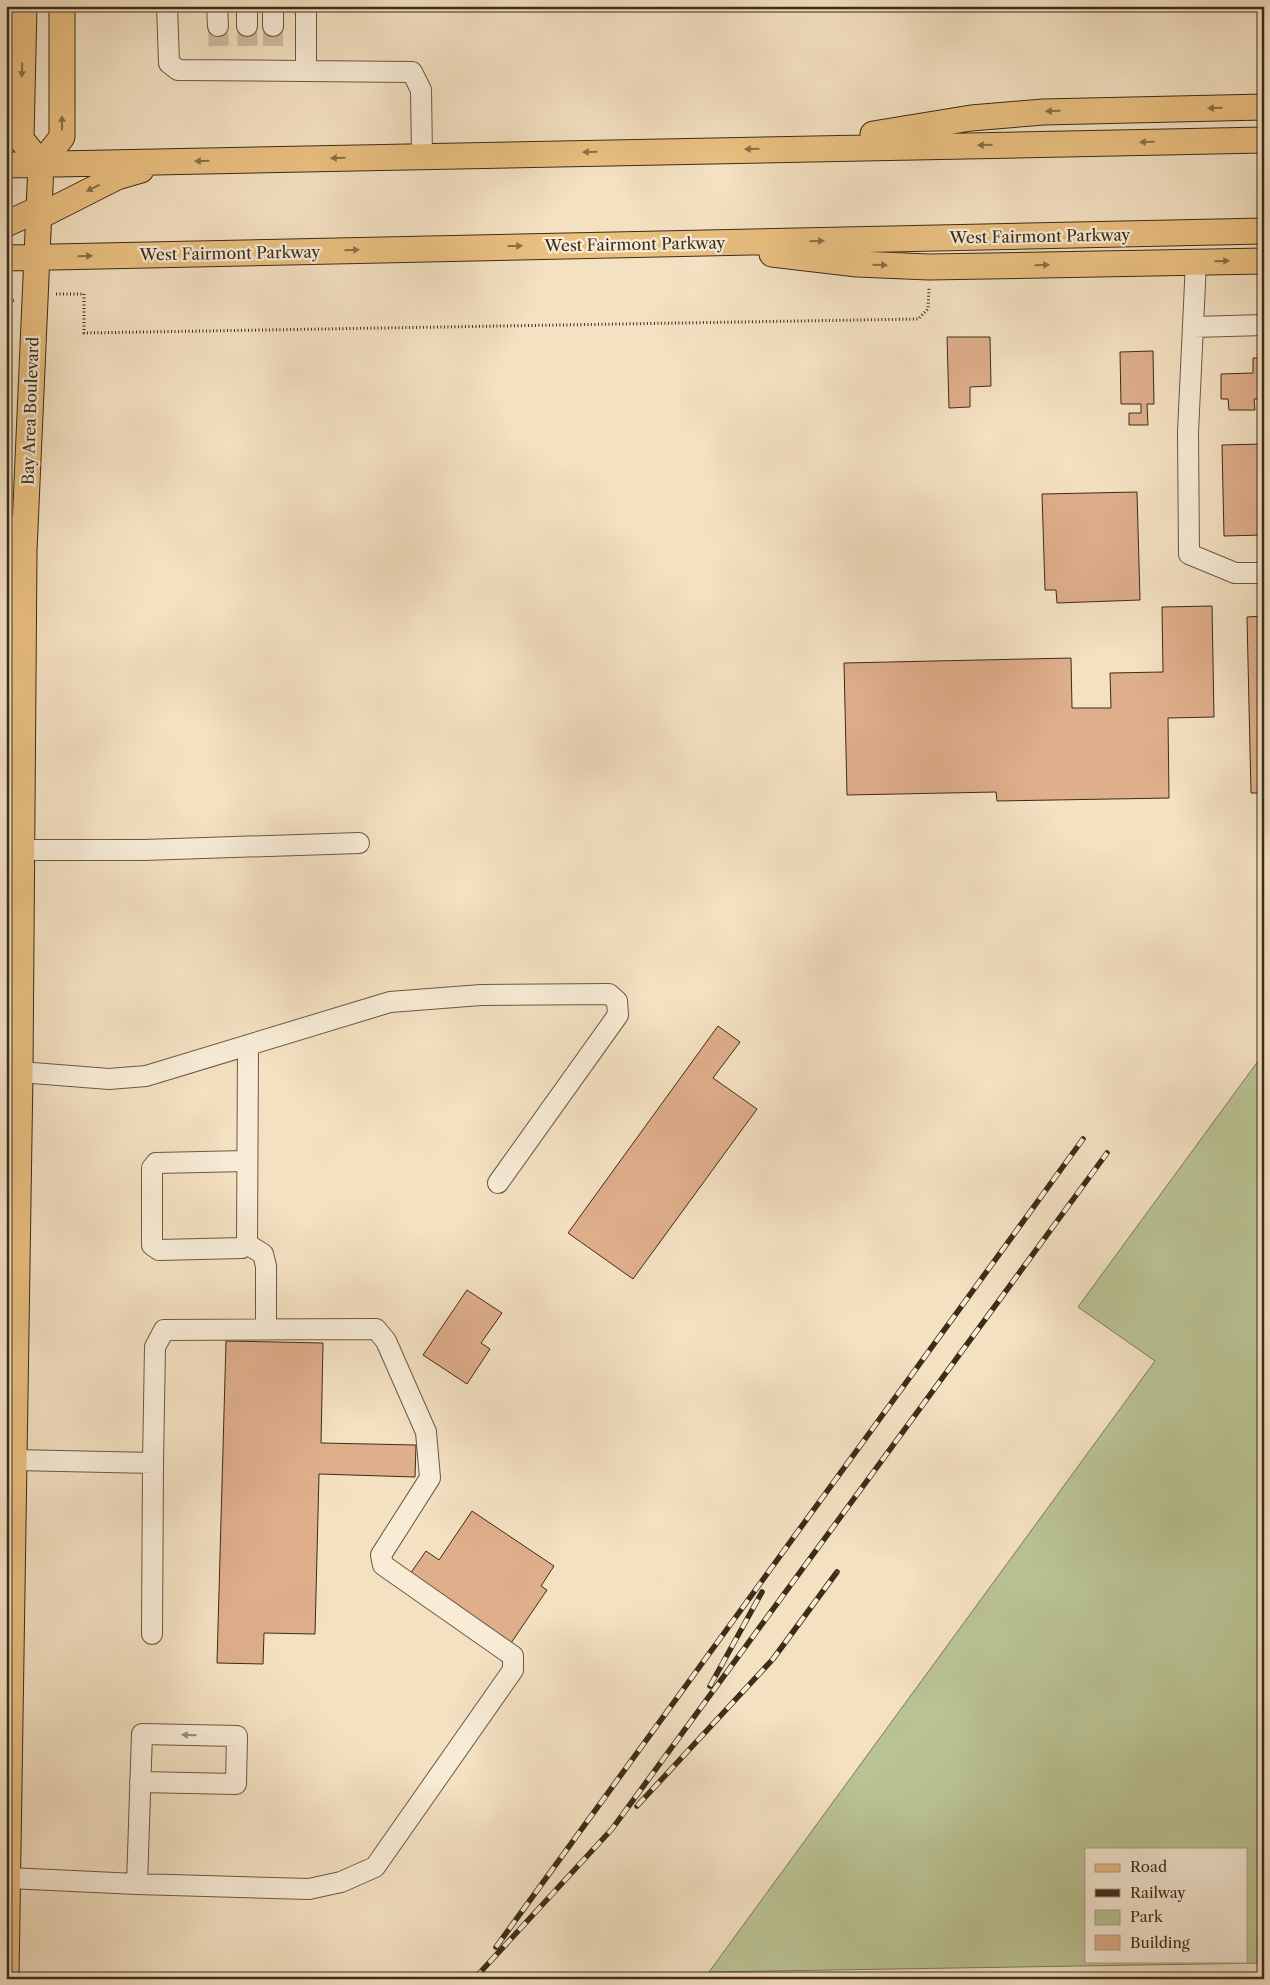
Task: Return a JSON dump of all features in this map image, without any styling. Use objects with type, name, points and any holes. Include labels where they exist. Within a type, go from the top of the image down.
[{"type":"main road","points":[[24,6],[21,139],[40,164]]},
{"type":"main road","points":[[40,164],[62,138],[62,6]]},
{"type":"main road","points":[[790,148],[980,117],[1043,112],[1264,107]]},
{"type":"main road","points":[[6,165],[1264,140]]},
{"type":"main road","points":[[6,224],[38,213],[117,177],[172,162]]},
{"type":"main road","name":"Bay Area Boulevard","points":[[6,1979],[20,1072],[13,1010],[22,850],[15,726],[13,524],[35,294],[40,164]]},
{"type":"main road","name":"West Fairmont Parkway","points":[[6,258],[1264,232]]},
{"type":"main road","points":[[675,243],[857,264],[929,267],[1264,261]]},
{"type":"lane","points":[[167,6],[169,63],[178,70],[219,62],[273,62],[306,72],[412,72],[422,90],[422,156]]},
{"type":"lane","points":[[217,6],[218,26]]},
{"type":"lane","points":[[306,6],[306,72]]},
{"type":"lane","points":[[1196,262],[1188,432],[1190,554],[1235,573],[1264,573]]},
{"type":"lane","points":[[1194,327],[1264,325]]},
{"type":"lane","points":[[22,850],[144,850],[359,843]]},
{"type":"lane","points":[[20,1072],[109,1079],[146,1076],[390,1002],[481,995],[609,994],[617,1001],[618,1015],[498,1183]]},
{"type":"lane","points":[[247,1244],[248,1045]]},
{"type":"lane","points":[[247,1161],[156,1163],[152,1168],[152,1245],[159,1250],[242,1248],[247,1244]]},
{"type":"lane","points":[[247,1244],[263,1254],[266,1266],[266,1329]]},
{"type":"lane","points":[[8,1878],[309,1889],[342,1882],[375,1867],[513,1670],[513,1656],[383,1565],[381,1555],[430,1478],[426,1432],[386,1341],[376,1329],[164,1330],[155,1347],[152,1634]]},
{"type":"lane","points":[[15,1460],[153,1463]]},
{"type":"lane","points":[[137,1884],[140,1782],[142,1734],[237,1736],[236,1784],[140,1782]]},
{"type":"path","points":[[6,302],[35,294],[84,294],[84,333],[918,319],[928,309],[929,267]]},
{"type":"green space","points":[[1264,1053],[1264,1963],[709,1972],[1155,1361],[1078,1307]]},
{"type":"building","points":[[947,337],[990,337],[991,386],[970,387],[970,407],[949,408]]},
{"type":"building","points":[[1153,351],[1154,404],[1147,404],[1148,425],[1129,425],[1129,413],[1141,413],[1141,404],[1121,404],[1120,352]]},
{"type":"building","points":[[1253,358],[1264,358],[1264,399],[1254,399],[1255,410],[1229,410],[1228,399],[1221,399],[1221,374],[1253,373]]},
{"type":"building","points":[[1264,444],[1264,535],[1224,536],[1222,445]]},
{"type":"building","points":[[1137,492],[1140,600],[1057,603],[1056,590],[1045,590],[1042,494]]},
{"type":"building","points":[[1212,606],[1214,717],[1168,718],[1169,798],[997,801],[996,792],[847,795],[844,663],[1071,658],[1072,708],[1111,708],[1110,673],[1163,672],[1162,607]]},
{"type":"building","points":[[1264,616],[1264,793],[1251,793],[1247,617]]},
{"type":"building","points":[[718,1026],[740,1042],[713,1078],[757,1109],[633,1279],[568,1233]]},
{"type":"building","points":[[467,1290],[502,1313],[481,1343],[490,1349],[467,1384],[423,1355]]},
{"type":"building","points":[[226,1341],[323,1343],[321,1443],[416,1445],[415,1477],[319,1474],[315,1634],[264,1633],[263,1664],[217,1663]]},
{"type":"building","points":[[472,1511],[554,1566],[541,1586],[547,1590],[511,1643],[410,1574],[426,1551],[439,1560]]},
{"type":"tunnel","points":[[218,26],[219,53]]},
{"type":"tunnel","points":[[247,26],[248,53]]},
{"type":"tunnel","points":[[273,26],[273,53]]},
{"type":"railway","points":[[496,1947],[1083,1139]]},
{"type":"railway","points":[[474,1979],[612,1829],[1107,1153]]},
{"type":"railway","points":[[637,1806],[773,1659],[837,1572]]},
{"type":"railway","points":[[710,1686],[762,1592]]}]
